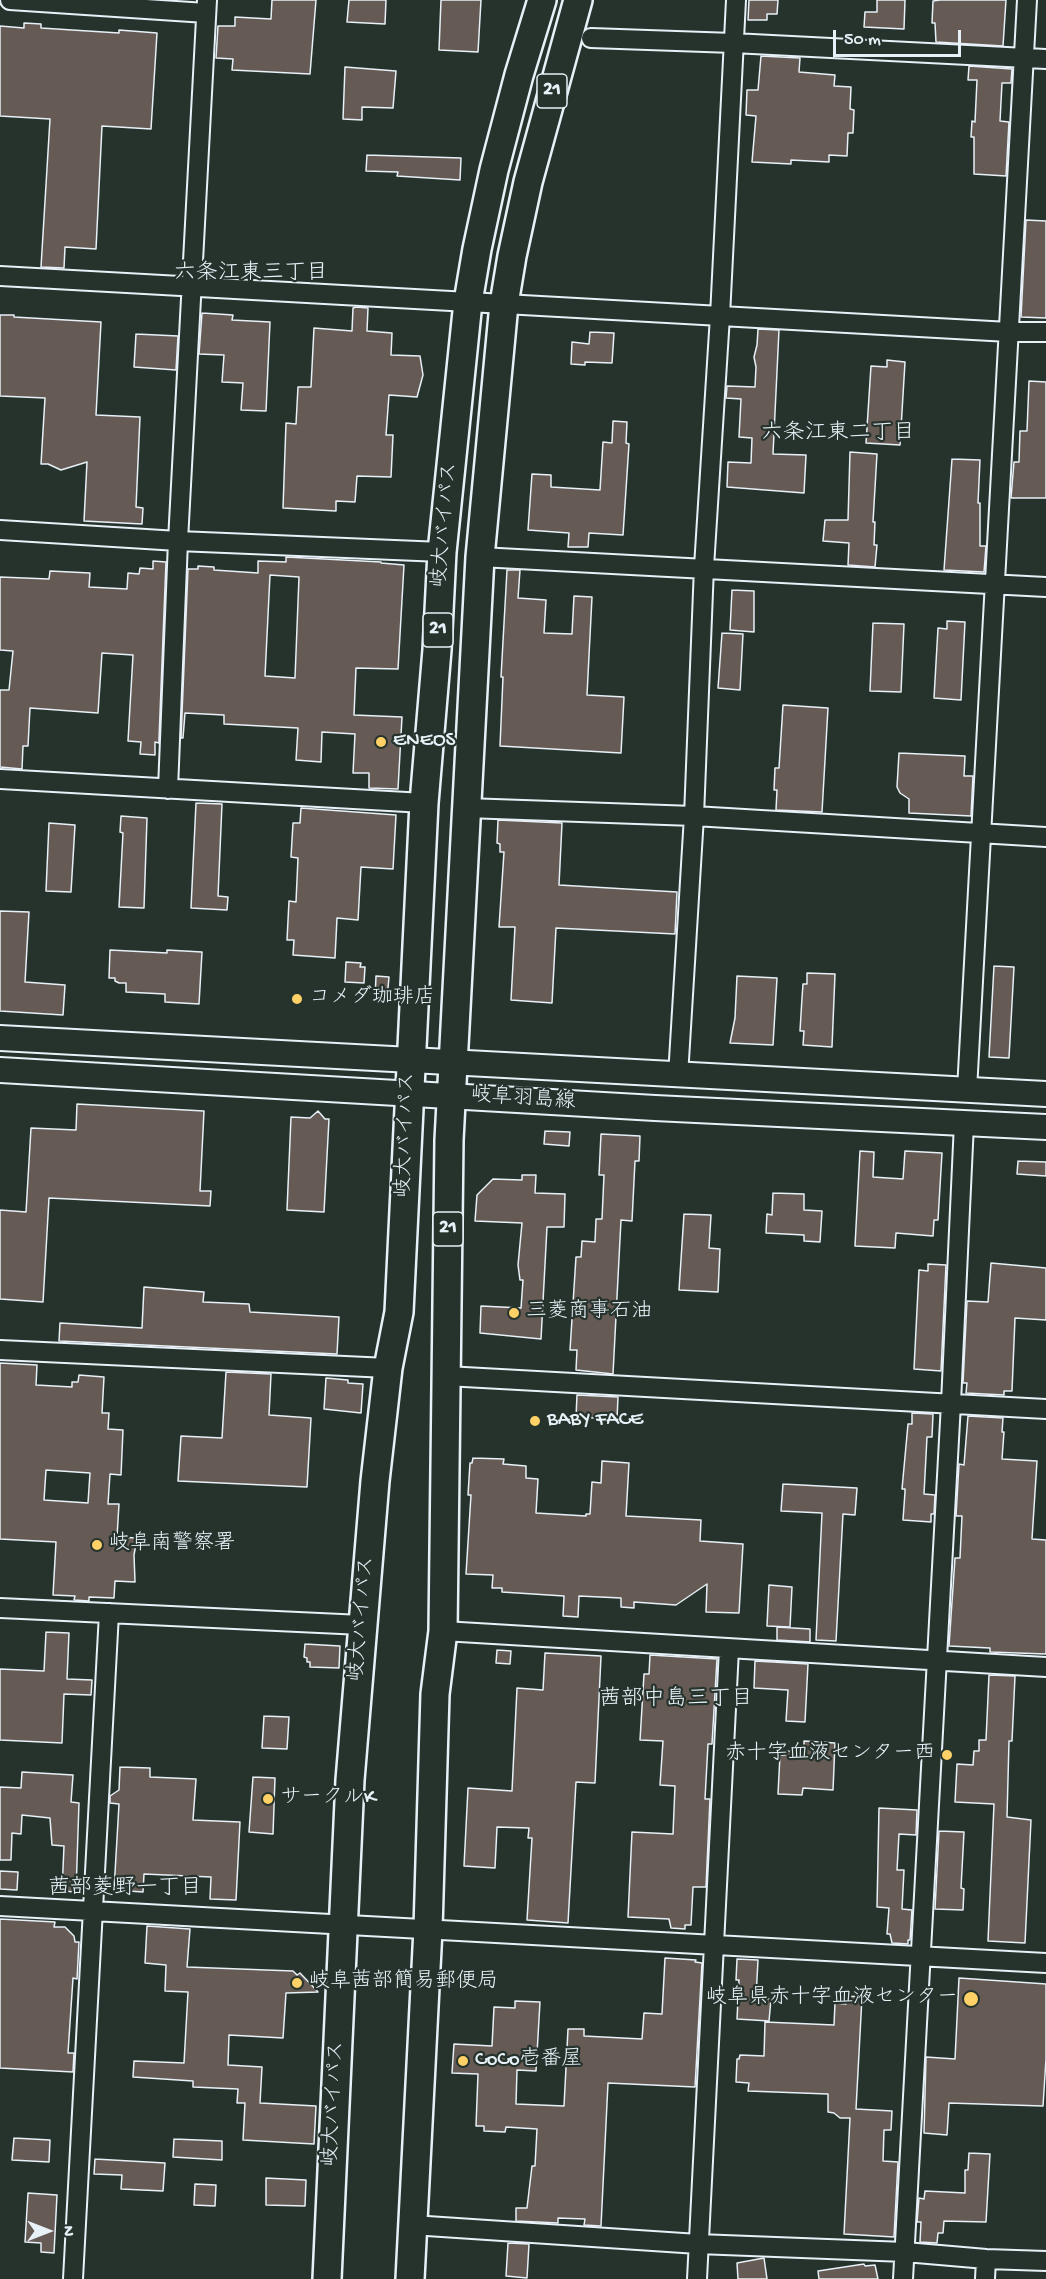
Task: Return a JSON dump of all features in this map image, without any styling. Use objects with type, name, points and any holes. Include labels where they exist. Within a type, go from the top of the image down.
[{"type":"highway","name":"岐大バイパス","points":[[327,2279],[350,1780],[362,1625],[388,1368],[399,1312],[424,803],[437,650],[442,552],[468,302],[494,170],[542,0]]},
{"type":"highway","name":"岐大バイパス","points":[[410,2279],[428,1929],[435,1694],[443,1631],[452,1061],[480,557],[504,304],[528,182],[578,0]]},
{"type":"main road","name":"岐阜羽島線","points":[[0,1038],[1046,1094]]},
{"type":"main road","name":"岐阜羽島線","points":[[0,1070],[654,1108],[1046,1127]]},
{"type":"street","points":[[10,0],[207,7],[178,541],[168,789]]},
{"type":"street","points":[[678,1076],[694,816],[704,567],[720,316],[736,0]]},
{"type":"street","points":[[966,1090],[1027,0]]},
{"type":"street","points":[[591,38],[1046,59]]},
{"type":"street","points":[[0,276],[1008,332],[1046,332]]},
{"type":"street","points":[[0,530],[178,541],[442,552]]},
{"type":"street","points":[[480,557],[704,567],[1046,587]]},
{"type":"street","points":[[0,779],[424,803]]},
{"type":"street","points":[[466,808],[694,816],[1046,837]]},
{"type":"street","points":[[903,2279],[964,1123]]},
{"type":"street","points":[[0,1350],[388,1368]]},
{"type":"street","points":[[446,1376],[1046,1409]]},
{"type":"street","points":[[0,1608],[362,1625]]},
{"type":"street","points":[[73,2279],[110,1613]]},
{"type":"street","points":[[443,1631],[1046,1667]]},
{"type":"street","points":[[697,2279],[729,1649]]},
{"type":"street","points":[[0,1906],[1046,1963]]},
{"type":"street","points":[[412,2225],[698,2244],[905,2252],[986,2259],[1046,2261]]},
{"type":"street","points":[[985,2279],[986,2259]]},
{"type":"building","points":[[272,0],[316,0],[310,74],[232,70],[233,59],[216,58],[218,26],[235,26],[235,17],[271,19]]},
{"type":"building","points":[[349,0],[386,0],[385,24],[347,22]]},
{"type":"building","points":[[441,0],[481,0],[478,52],[439,50]]},
{"type":"building","points":[[749,0],[778,0],[777,14],[767,14],[767,20],[748,20]]},
{"type":"building","points":[[877,0],[905,0],[904,29],[864,27],[865,12],[877,12]]},
{"type":"building","points":[[1006,0],[1003,46],[936,42],[935,23],[932,23],[933,1]]},
{"type":"building","points":[[24,23],[41,24],[41,28],[157,33],[151,129],[102,126],[96,249],[65,247],[64,268],[41,267],[50,119],[0,116],[0,26],[24,28]]},
{"type":"building","points":[[761,56],[800,58],[799,72],[835,75],[834,86],[851,87],[850,109],[854,110],[853,133],[848,133],[847,156],[829,155],[829,162],[791,160],[791,164],[752,162],[756,116],[746,115],[747,90],[758,90]]},
{"type":"building","points":[[969,66],[1012,69],[1011,83],[1002,83],[1000,121],[1009,122],[1006,176],[974,174],[974,137],[971,137],[972,121],[975,122],[977,80],[968,80]]},
{"type":"building","points":[[345,67],[396,71],[393,108],[362,107],[362,120],[343,119]]},
{"type":"building","points":[[367,155],[461,158],[460,180],[397,176],[398,172],[366,171]]},
{"type":"building","points":[[1026,220],[1046,221],[1046,318],[1021,317]]},
{"type":"building","points":[[353,308],[368,308],[367,331],[392,333],[391,355],[420,356],[423,375],[417,397],[389,395],[386,435],[393,435],[391,477],[357,476],[355,502],[336,501],[336,511],[283,508],[286,423],[296,424],[298,387],[311,387],[314,328],[352,331]]},
{"type":"building","points":[[202,313],[233,315],[232,320],[270,322],[266,411],[241,410],[243,383],[222,382],[224,355],[199,354]]},
{"type":"building","points":[[0,315],[101,322],[96,415],[140,417],[136,507],[143,508],[142,524],[84,521],[87,462],[61,470],[48,464],[41,464],[45,398],[0,396]]},
{"type":"building","points":[[758,329],[779,330],[773,454],[806,455],[804,493],[727,487],[728,462],[751,463],[752,438],[739,437],[741,399],[726,398],[727,386],[755,387],[754,357]]},
{"type":"building","points":[[590,332],[614,333],[612,363],[571,364],[572,342],[589,344]]},
{"type":"building","points":[[136,334],[178,336],[176,370],[134,367]]},
{"type":"building","points":[[887,360],[905,362],[900,445],[866,443],[871,366],[887,367]]},
{"type":"building","points":[[1029,381],[1046,382],[1046,498],[1011,498],[1014,462],[1019,462],[1020,431],[1027,431]]},
{"type":"building","points":[[613,421],[627,422],[626,443],[629,444],[623,535],[589,533],[588,547],[568,547],[569,533],[528,530],[532,474],[551,475],[551,487],[600,490],[603,442],[612,443]]},
{"type":"building","points":[[850,452],[877,454],[873,522],[875,522],[874,545],[877,545],[875,567],[848,565],[849,543],[823,541],[825,520],[848,520]]},
{"type":"building","points":[[952,459],[980,460],[978,503],[980,503],[980,546],[986,546],[984,572],[944,570]]},
{"type":"building","points":[[286,557],[404,565],[398,669],[356,668],[354,715],[402,717],[398,789],[369,788],[369,773],[353,773],[355,734],[322,732],[321,762],[296,760],[298,728],[224,724],[224,715],[185,713],[183,738],[181,738],[188,569],[198,569],[198,566],[214,567],[214,570],[258,573],[258,561],[286,562]],"holes":[[[270,575],[299,577],[295,678],[265,676]]]},
{"type":"building","points":[[153,561],[166,562],[159,743],[155,742],[155,755],[140,754],[141,742],[128,741],[133,655],[102,653],[98,713],[30,708],[28,746],[23,746],[22,769],[0,767],[0,690],[9,690],[13,651],[0,650],[0,577],[49,579],[50,571],[90,573],[89,587],[127,589],[128,573],[139,574],[140,568],[153,569]]},
{"type":"building","points":[[507,570],[520,570],[518,598],[546,600],[544,633],[572,634],[574,596],[592,597],[587,695],[624,697],[621,753],[500,746]]},
{"type":"building","points":[[732,590],[754,591],[754,632],[730,630]]},
{"type":"building","points":[[947,621],[965,622],[961,700],[934,698],[938,628],[947,629]]},
{"type":"building","points":[[873,623],[904,624],[901,692],[870,691]]},
{"type":"building","points":[[722,633],[743,634],[740,690],[718,688]]},
{"type":"building","points":[[783,705],[828,708],[822,812],[776,810],[775,768],[779,768]]},
{"type":"building","points":[[899,753],[965,756],[964,776],[973,776],[971,816],[909,813],[909,799],[900,793],[897,787]]},
{"type":"building","points":[[196,803],[222,804],[218,896],[228,897],[227,910],[191,908]]},
{"type":"building","points":[[301,808],[396,815],[393,869],[361,867],[358,920],[337,918],[335,958],[293,955],[294,940],[287,940],[289,901],[296,902],[298,858],[291,857],[293,823],[300,823]]},
{"type":"building","points":[[121,816],[147,818],[144,908],[119,907],[123,833],[120,832]]},
{"type":"building","points":[[498,820],[562,823],[559,885],[677,892],[675,934],[556,928],[552,1003],[511,1000],[515,927],[499,927],[504,852],[500,852],[500,844],[497,843]]},
{"type":"building","points":[[49,823],[75,825],[71,892],[46,891]]},
{"type":"building","points":[[0,911],[29,912],[25,982],[65,985],[63,1015],[0,1011]]},
{"type":"building","points":[[110,950],[202,952],[199,1004],[165,1002],[165,994],[126,992],[126,983],[119,983],[115,981],[115,978],[109,978]]},
{"type":"building","points":[[346,962],[361,963],[360,967],[365,967],[364,983],[345,982]]},
{"type":"building","points":[[994,966],[1014,967],[1009,1058],[989,1057]]},
{"type":"building","points":[[807,973],[835,974],[832,1047],[803,1045],[804,1031],[800,1031],[803,984],[807,984]]},
{"type":"building","points":[[376,976],[389,977],[387,999],[375,998]]},
{"type":"building","points":[[737,976],[777,978],[773,1045],[730,1043],[735,1018]]},
{"type":"building","points":[[77,1104],[204,1111],[200,1191],[211,1191],[210,1206],[49,1198],[43,1302],[0,1299],[0,1210],[26,1212],[31,1128],[76,1130]]},
{"type":"building","points":[[318,1111],[325,1119],[329,1119],[324,1212],[287,1210],[291,1117],[310,1118]]},
{"type":"building","points":[[545,1131],[570,1132],[569,1146],[544,1144]]},
{"type":"building","points":[[601,1134],[640,1136],[639,1161],[635,1161],[632,1221],[621,1220],[613,1374],[576,1370],[577,1350],[570,1350],[576,1257],[581,1257],[582,1241],[595,1242],[596,1219],[602,1219],[604,1175],[599,1175]]},
{"type":"building","points":[[860,1151],[874,1152],[873,1177],[903,1179],[905,1151],[942,1153],[938,1220],[934,1220],[933,1236],[896,1233],[895,1248],[855,1246]]},
{"type":"building","points":[[1018,1161],[1046,1162],[1046,1176],[1017,1174]]},
{"type":"building","points":[[522,1175],[536,1175],[535,1193],[565,1194],[564,1227],[547,1227],[541,1339],[480,1333],[481,1306],[521,1308],[523,1280],[520,1280],[518,1265],[522,1223],[475,1221],[477,1195],[493,1179],[522,1180]]},
{"type":"building","points":[[773,1193],[804,1194],[804,1210],[822,1211],[820,1242],[804,1241],[804,1235],[766,1233],[767,1214],[772,1215]]},
{"type":"building","points":[[684,1214],[711,1215],[709,1248],[720,1249],[718,1292],[679,1290]]},
{"type":"building","points":[[991,1263],[1046,1268],[1046,1320],[1015,1318],[1012,1391],[1004,1391],[1004,1395],[966,1393],[967,1383],[963,1383],[967,1301],[988,1302]]},
{"type":"building","points":[[928,1264],[946,1265],[941,1371],[914,1369],[919,1270],[928,1271]]},
{"type":"building","points":[[144,1287],[204,1292],[203,1302],[249,1304],[250,1312],[339,1317],[337,1354],[59,1341],[60,1323],[142,1328]]},
{"type":"building","points":[[0,1363],[37,1365],[36,1385],[72,1387],[72,1382],[78,1382],[79,1375],[104,1377],[102,1413],[109,1413],[108,1429],[123,1430],[121,1475],[110,1474],[108,1504],[119,1504],[117,1537],[137,1538],[134,1555],[135,1582],[115,1581],[114,1598],[89,1597],[89,1601],[74,1600],[75,1596],[53,1595],[56,1542],[0,1539]],"holes":[[[46,1470],[90,1473],[88,1503],[44,1500]]]},
{"type":"building","points":[[226,1372],[271,1374],[269,1415],[311,1418],[307,1487],[178,1481],[181,1436],[222,1438]]},
{"type":"building","points":[[326,1378],[363,1384],[361,1413],[324,1409]]},
{"type":"building","points":[[577,1395],[618,1397],[617,1419],[576,1417]]},
{"type":"building","points":[[912,1413],[933,1414],[932,1437],[927,1437],[924,1494],[935,1495],[931,1522],[903,1520],[905,1489],[902,1489],[908,1424],[912,1424]]},
{"type":"building","points":[[968,1416],[1003,1418],[1002,1459],[1037,1461],[1032,1539],[1046,1540],[1046,1654],[990,1652],[990,1648],[949,1646],[955,1558],[960,1558],[962,1516],[956,1516],[959,1464],[964,1465]]},
{"type":"building","points":[[473,1458],[504,1459],[503,1464],[526,1466],[526,1478],[538,1479],[536,1513],[586,1516],[590,1514],[592,1482],[601,1483],[602,1461],[629,1463],[626,1516],[701,1520],[700,1541],[743,1544],[739,1613],[706,1612],[707,1584],[676,1605],[634,1602],[634,1608],[621,1607],[621,1598],[579,1596],[578,1617],[563,1616],[564,1596],[502,1592],[502,1588],[492,1588],[493,1575],[466,1574],[471,1495],[468,1495],[470,1463]]},
{"type":"building","points":[[783,1484],[857,1488],[855,1515],[843,1514],[836,1641],[816,1640],[822,1513],[781,1511]]},
{"type":"building","points":[[769,1585],[792,1587],[790,1627],[767,1626]]},
{"type":"building","points":[[777,1627],[810,1629],[810,1642],[777,1640]]},
{"type":"building","points":[[46,1632],[69,1633],[67,1679],[92,1680],[91,1695],[64,1694],[62,1743],[0,1740],[0,1669],[44,1671]]},
{"type":"building","points":[[305,1644],[340,1646],[339,1668],[310,1667],[310,1662],[307,1662],[307,1658],[304,1657]]},
{"type":"building","points":[[497,1650],[511,1651],[510,1664],[496,1663]]},
{"type":"building","points":[[545,1653],[601,1656],[595,1783],[576,1782],[568,1923],[527,1920],[532,1838],[528,1838],[529,1828],[497,1827],[495,1868],[464,1866],[468,1788],[512,1791],[517,1688],[543,1690]]},
{"type":"building","points":[[650,1655],[717,1659],[712,1744],[708,1744],[705,1799],[710,1799],[706,1887],[693,1887],[691,1925],[685,1925],[685,1929],[671,1928],[669,1919],[628,1917],[632,1832],[673,1834],[675,1786],[660,1785],[663,1741],[640,1740],[644,1674],[649,1674]]},
{"type":"building","points":[[755,1661],[808,1664],[805,1722],[786,1721],[788,1690],[754,1688]]},
{"type":"building","points":[[989,1675],[1015,1676],[1012,1741],[1009,1741],[1007,1817],[1031,1820],[1025,1943],[988,1941],[994,1804],[955,1802],[957,1764],[973,1765],[974,1751],[979,1751],[979,1740],[986,1740]]},
{"type":"building","points":[[264,1716],[289,1717],[287,1749],[262,1748]]},
{"type":"building","points":[[804,1741],[835,1743],[833,1790],[803,1788],[802,1795],[778,1794],[780,1755],[785,1755],[785,1751],[804,1752]]},
{"type":"building","points":[[120,1767],[150,1768],[150,1777],[196,1779],[193,1820],[240,1822],[236,1900],[210,1899],[211,1877],[144,1874],[143,1892],[114,1890],[119,1804],[110,1803],[110,1796],[119,1790]]},
{"type":"building","points":[[22,1772],[73,1775],[71,1802],[79,1803],[76,1892],[62,1891],[64,1846],[52,1845],[50,1818],[22,1815],[21,1834],[12,1833],[11,1860],[0,1860],[0,1787],[21,1788]]},
{"type":"building","points":[[253,1777],[275,1778],[273,1834],[249,1832]]},
{"type":"building","points":[[879,1808],[917,1810],[916,1835],[899,1834],[897,1870],[904,1870],[902,1909],[912,1910],[908,1944],[892,1943],[890,1934],[887,1934],[889,1908],[877,1907]]},
{"type":"building","points":[[939,1831],[964,1832],[961,1888],[964,1889],[963,1910],[935,1909]]},
{"type":"building","points":[[0,1871],[18,1872],[17,1890],[0,1889]]},
{"type":"building","points":[[0,1919],[55,1922],[54,1927],[65,1927],[74,1936],[75,1942],[79,1942],[77,1979],[73,1978],[68,2053],[74,2053],[73,2072],[0,2068]]},
{"type":"building","points":[[147,1926],[190,1929],[187,1967],[293,1971],[297,1975],[300,1973],[318,1992],[286,1993],[283,2038],[229,2035],[228,2065],[262,2067],[260,2103],[316,2106],[314,2144],[243,2140],[245,2103],[237,2103],[238,2089],[193,2087],[193,2081],[133,2077],[134,2061],[184,2063],[188,1992],[165,1991],[166,1965],[145,1963]]},
{"type":"building","points":[[665,1958],[696,1960],[695,1962],[702,1963],[695,2087],[608,2083],[601,2226],[584,2225],[585,2219],[558,2218],[558,2223],[516,2221],[516,2208],[527,2208],[532,2166],[535,2166],[537,2129],[506,2127],[505,2132],[484,2131],[484,2126],[476,2126],[478,2074],[452,2073],[454,2044],[492,2046],[494,2007],[515,2008],[515,2001],[540,2002],[536,2071],[517,2070],[516,2104],[564,2106],[568,2029],[584,2029],[584,2036],[642,2039],[644,2013],[662,2014]]},
{"type":"building","points":[[737,1959],[758,1960],[756,1998],[771,1999],[769,2021],[737,2019],[739,1980],[736,1980]]},
{"type":"building","points":[[959,1978],[1046,1984],[1046,2059],[1043,2106],[949,2103],[947,2135],[924,2133],[926,2057],[955,2059]]},
{"type":"building","points":[[846,1996],[862,1997],[856,2109],[892,2111],[891,2130],[884,2130],[883,2161],[898,2162],[894,2237],[844,2234],[850,2118],[840,2118],[828,2112],[828,2094],[748,2091],[749,2083],[736,2082],[737,2059],[740,2055],[764,2056],[765,2022],[834,2025],[835,2003],[846,2004]]},
{"type":"building","points":[[14,2138],[50,2140],[49,2162],[12,2160]]},
{"type":"building","points":[[174,2139],[222,2141],[222,2160],[173,2157]]},
{"type":"building","points":[[969,2153],[990,2154],[986,2222],[944,2221],[943,2233],[938,2233],[937,2243],[920,2242],[921,2222],[917,2222],[919,2198],[924,2199],[925,2191],[965,2193],[965,2170],[968,2170]]},
{"type":"building","points":[[95,2159],[165,2163],[163,2191],[121,2189],[122,2175],[94,2174]]},
{"type":"building","points":[[266,2178],[306,2180],[305,2206],[266,2205]]},
{"type":"building","points":[[195,2184],[216,2185],[215,2206],[194,2205]]},
{"type":"building","points":[[28,2193],[57,2195],[54,2253],[41,2252],[41,2243],[25,2242]]},
{"type":"building","points":[[508,2243],[529,2244],[527,2278],[506,2276]]},
{"type":"building","points":[[764,2258],[767,2279],[738,2279],[737,2263]]},
{"type":"building","points":[[864,2264],[865,2266],[875,2265],[878,2279],[819,2279],[818,2271]]},
{"type":"place","name":"ENEOS","points":[[381,742]]},
{"type":"place","name":"コメダ珈琲店","points":[[297,999]]},
{"type":"place","name":"三菱商事石油","points":[[514,1313]]},
{"type":"place","name":"BABY FACE","points":[[535,1421]]},
{"type":"place","name":"岐阜南警察署","points":[[97,1545]]},
{"type":"place","name":"赤十字血液センター西","points":[[947,1755]]},
{"type":"place","name":"サークルK","points":[[268,1799]]},
{"type":"place","name":"岐阜茜部簡易郵便局","points":[[297,1983]]},
{"type":"place","name":"岐阜県赤十字血液センター","points":[[971,1999]]},
{"type":"place","name":"CoCo壱番屋","points":[[463,2061]]},
{"type":"district","name":"六条江東三丁目","points":[[251,275]]},
{"type":"district","name":"六条江東二丁目","points":[[838,435]]},
{"type":"district","name":"茜部中島三丁目","points":[[676,1701]]},
{"type":"district","name":"茜部菱野一丁目","points":[[125,1890]]}]
